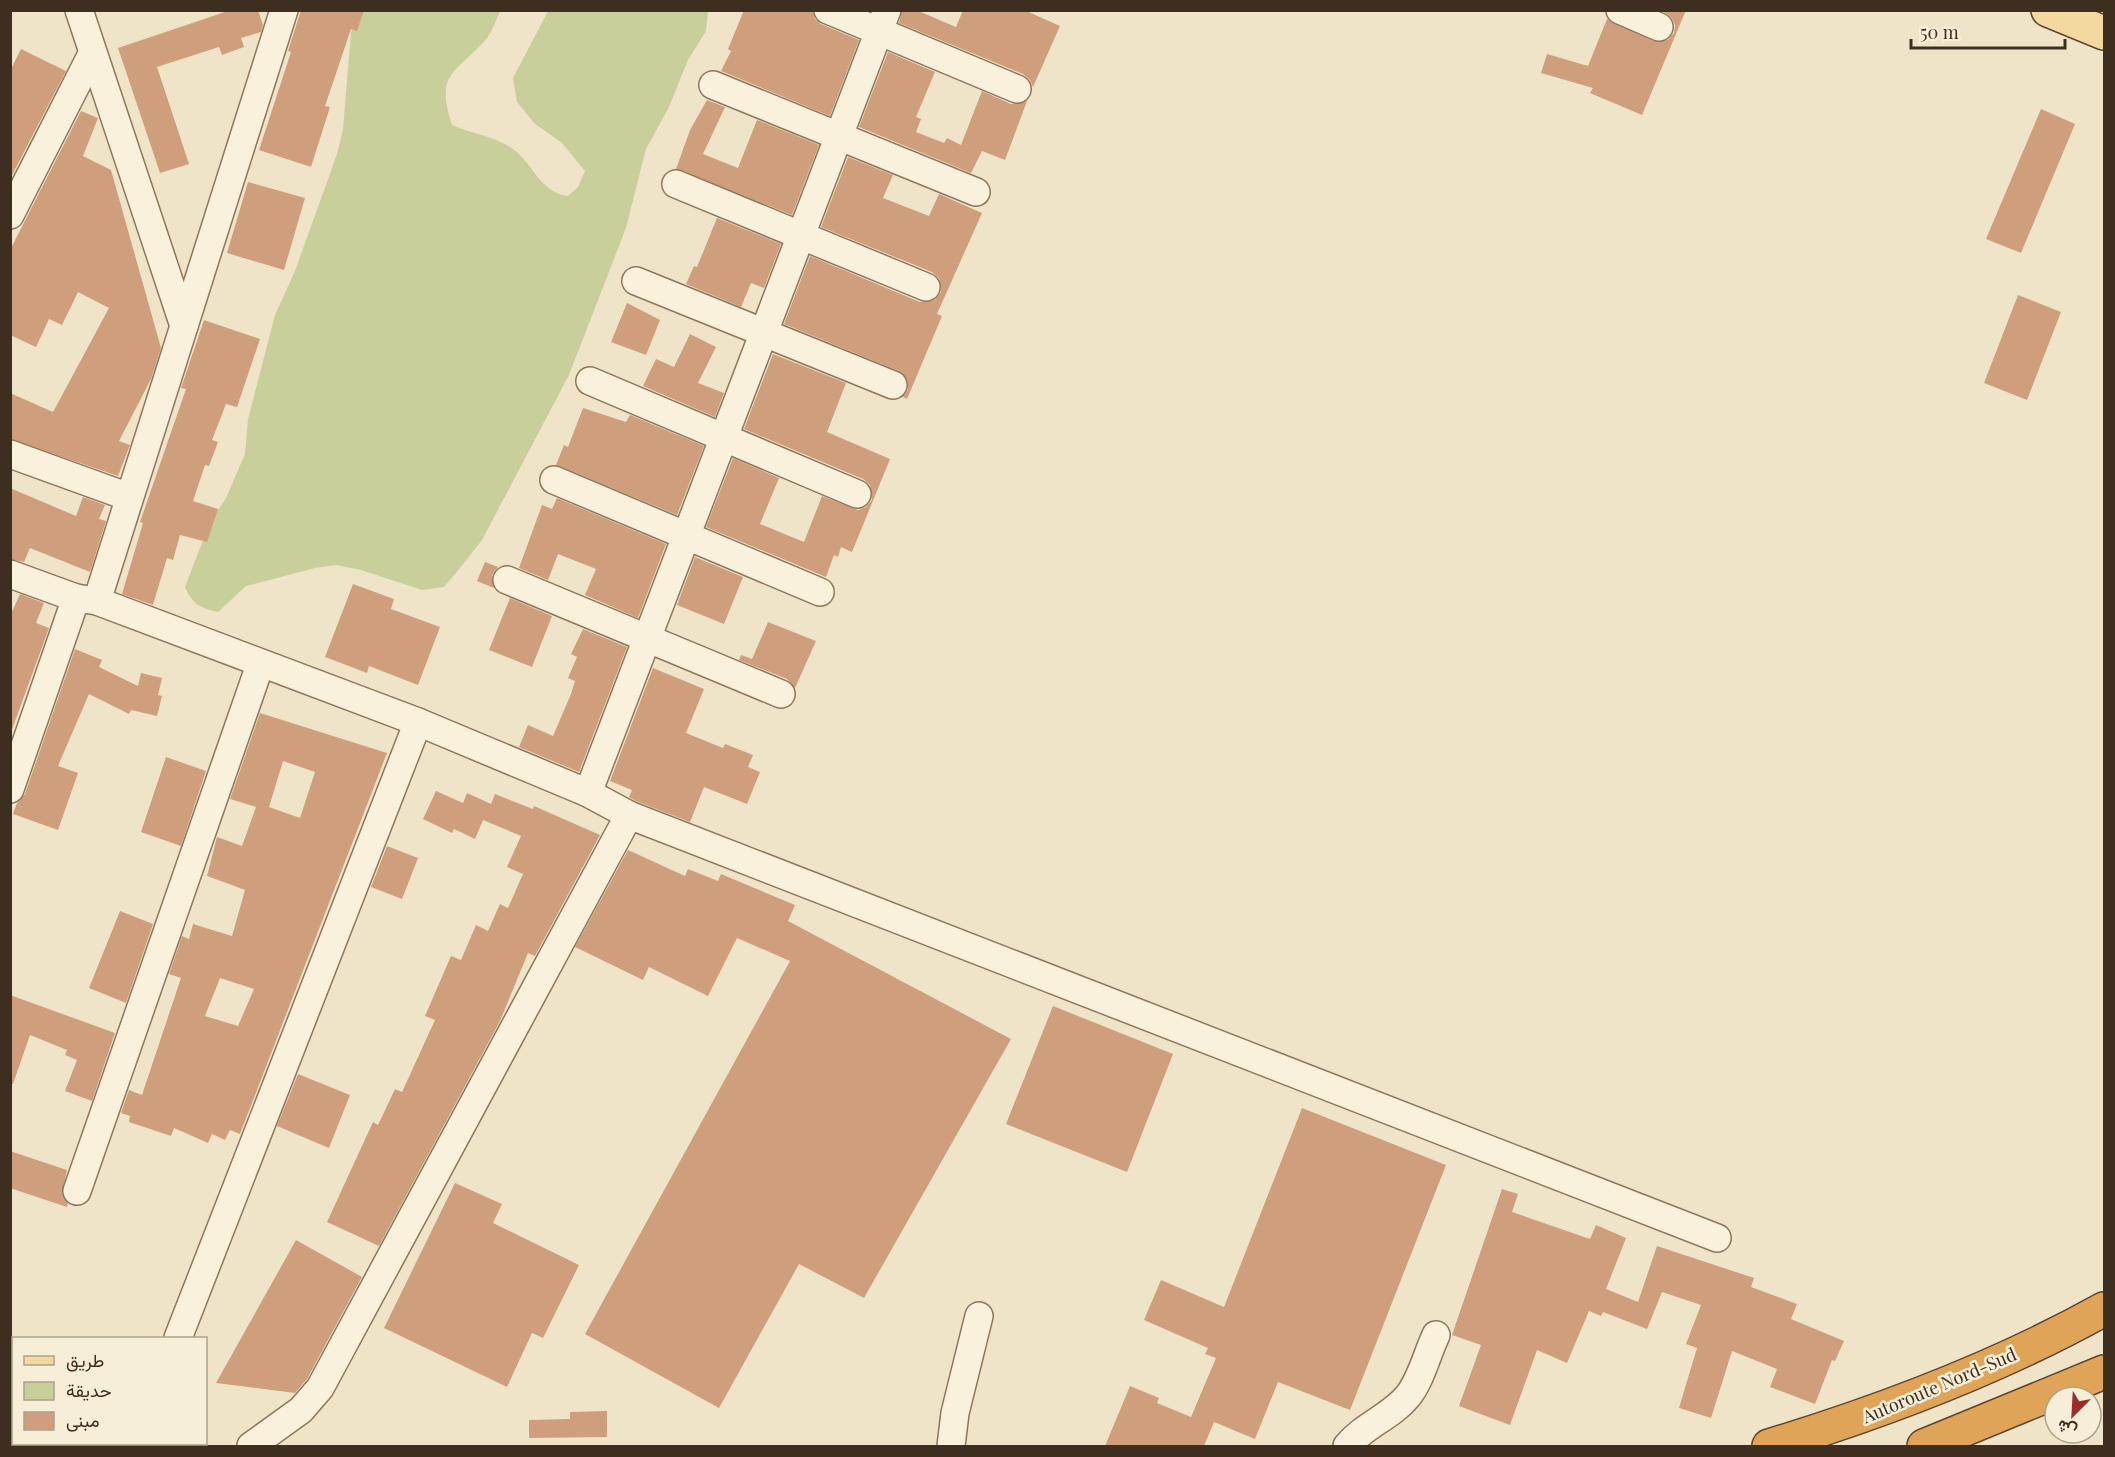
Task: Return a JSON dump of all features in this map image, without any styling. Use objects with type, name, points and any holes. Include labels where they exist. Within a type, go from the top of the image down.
[{"type":"highway","name":"Autoroute Nord-Sud","points":[[1769,1446],[1852,1421],[1981,1370],[2104,1309]]},
{"type":"highway","points":[[1924,1446],[2104,1372]]},
{"type":"main road","points":[[2048,10],[2104,33]]},
{"type":"street","points":[[79,10],[184,326]]},
{"type":"street","points":[[10,789],[129,497],[284,10]]},
{"type":"street","points":[[828,10],[883,22],[1017,89]]},
{"type":"street","points":[[1620,10],[1659,27]]},
{"type":"street","points":[[588,793],[883,22]]},
{"type":"street","points":[[10,215],[92,54]]},
{"type":"street","points":[[713,85],[976,192]]},
{"type":"street","points":[[676,184],[926,287]]},
{"type":"street","points":[[636,281],[893,385]]},
{"type":"street","points":[[590,381],[857,494]]},
{"type":"street","points":[[10,454],[129,497]]},
{"type":"street","points":[[554,480],[820,592]]},
{"type":"street","points":[[10,574],[418,722],[588,793],[629,814],[1717,1238]]},
{"type":"street","points":[[507,580],[781,694]]},
{"type":"street","points":[[78,1191],[260,665]]},
{"type":"street","points":[[178,1337],[418,722]]},
{"type":"street","points":[[251,1446],[301,1410],[320,1388],[629,814]]},
{"type":"street","points":[[951,1446],[955,1413],[978,1317]]},
{"type":"street","points":[[1347,1446],[1360,1433],[1385,1418],[1409,1395],[1436,1335]]},
{"type":"green space","points":[[359,11],[500,11],[486,40],[450,77],[446,96],[452,125],[491,138],[513,149],[544,184],[558,194],[568,196],[578,187],[585,171],[562,143],[534,123],[517,102],[513,78],[548,11],[708,11],[706,31],[688,60],[668,109],[646,149],[626,228],[569,375],[482,540],[460,568],[444,587],[422,590],[361,570],[336,565],[315,568],[246,586],[218,612],[197,604],[185,587],[210,522],[226,498],[245,454],[248,419],[275,315],[295,271],[337,154],[343,129],[351,32]]},
{"type":"building","points":[[231,10],[258,10],[263,25],[261,32],[241,38],[244,47],[222,55],[219,47],[157,67],[189,164],[160,173],[118,48]]},
{"type":"building","points":[[301,10],[364,10],[357,31],[351,29],[325,106],[330,107],[311,167],[259,150],[291,52],[288,51]]},
{"type":"building","points":[[744,10],[813,10],[815,19],[821,24],[859,40],[830,116],[721,71],[731,51],[728,49]]},
{"type":"building","points":[[902,10],[916,10],[956,27],[963,10],[1024,10],[1060,26],[1033,87],[1030,80],[1023,74],[899,23]]},
{"type":"building","points":[[1661,10],[1686,10],[1642,115],[1590,93],[1593,88],[1541,73],[1547,54],[1588,66],[1607,19],[1653,41],[1668,40],[1674,33],[1675,25],[1671,17]]},
{"type":"building","points":[[21,49],[66,71],[10,179],[10,71]]},
{"type":"building","points":[[888,52],[935,72],[916,117],[921,119],[916,132],[944,143],[947,138],[961,145],[982,91],[1011,104],[1027,101],[1005,160],[982,151],[971,173],[859,127]]},
{"type":"building","points":[[707,100],[725,107],[703,154],[738,168],[757,120],[819,145],[792,215],[676,169],[690,130]]},
{"type":"building","points":[[2041,109],[2075,124],[2021,253],[1986,239]]},
{"type":"building","points":[[81,111],[98,118],[83,156],[111,170],[161,348],[151,379],[119,441],[130,445],[118,476],[10,439],[10,393],[53,412],[109,308],[78,292],[62,325],[49,319],[36,347],[10,335],[10,250]]},
{"type":"building","points":[[848,157],[893,175],[883,198],[929,216],[939,194],[982,213],[937,314],[942,316],[907,399],[903,397],[908,390],[908,382],[899,371],[784,324],[810,256],[920,302],[935,300],[941,292],[939,278],[932,272],[821,227]]},
{"type":"building","points":[[248,182],[305,198],[284,270],[227,253]]},
{"type":"building","points":[[717,218],[781,244],[764,288],[751,283],[741,307],[686,284],[694,266],[697,267]]},
{"type":"building","points":[[2018,295],[2061,312],[2027,400],[1984,383]]},
{"type":"building","points":[[627,303],[660,320],[646,355],[611,342]]},
{"type":"building","points":[[204,320],[260,339],[237,407],[226,404],[212,440],[218,442],[209,466],[205,465],[193,501],[218,509],[207,542],[180,535],[173,560],[167,558],[153,605],[122,594],[143,523],[140,522],[186,389],[181,388]]},
{"type":"building","points":[[690,334],[716,347],[698,383],[724,393],[715,417],[643,386],[656,359],[674,367]]},
{"type":"building","points":[[773,354],[846,383],[827,432],[890,459],[852,552],[841,547],[838,557],[834,555],[826,577],[706,527],[733,458],[779,478],[760,524],[804,542],[822,496],[858,510],[866,507],[872,500],[870,485],[863,479],[744,429]]},
{"type":"building","points":[[583,408],[626,422],[630,415],[704,446],[677,515],[556,465],[564,445],[568,447]]},
{"type":"building","points":[[10,488],[76,516],[83,497],[105,505],[99,519],[106,521],[90,572],[30,548],[24,562],[10,559]]},
{"type":"building","points":[[557,498],[666,544],[638,618],[585,595],[596,569],[558,554],[548,580],[519,568],[542,505],[552,509]]},
{"type":"building","points":[[695,557],[743,577],[724,624],[677,605]]},
{"type":"building","points":[[485,562],[498,567],[492,575],[494,588],[477,581]]},
{"type":"building","points":[[353,584],[394,599],[391,609],[440,627],[418,685],[369,666],[367,673],[325,657]]},
{"type":"building","points":[[20,594],[44,603],[36,623],[49,628],[10,735],[10,616]]},
{"type":"building","points":[[510,598],[552,616],[532,667],[489,650]]},
{"type":"building","points":[[768,622],[816,641],[795,688],[787,679],[739,660],[741,655],[752,659]]},
{"type":"building","points":[[583,629],[627,647],[579,772],[519,747],[528,725],[553,736],[575,681],[568,678],[577,657],[571,654]]},
{"type":"building","points":[[75,649],[102,660],[99,667],[138,686],[141,673],[162,678],[158,695],[162,696],[157,716],[131,710],[129,714],[89,694],[58,766],[78,773],[58,830],[13,814],[17,803],[25,794]]},
{"type":"building","points":[[653,668],[704,689],[686,733],[723,748],[725,744],[753,755],[748,767],[760,772],[747,804],[704,787],[690,822],[636,801],[629,797],[632,790],[610,781]]},
{"type":"building","points":[[260,713],[387,753],[240,1134],[230,1130],[225,1140],[212,1134],[208,1143],[174,1128],[171,1136],[129,1122],[130,1116],[121,1113],[129,1090],[142,1095],[181,978],[169,974],[182,936],[189,939],[193,924],[232,936],[245,890],[207,876],[217,837],[242,846],[256,807],[230,799]],"holes":[[[283,761],[315,772],[300,818],[269,807]],[[220,978],[254,989],[238,1026],[205,1016]]]},
{"type":"building","points":[[166,757],[206,771],[181,846],[141,832]]},
{"type":"building","points":[[436,791],[463,803],[467,793],[491,804],[495,794],[533,809],[534,806],[600,835],[535,956],[528,953],[500,1021],[379,1246],[327,1222],[373,1122],[378,1125],[395,1089],[402,1092],[435,1020],[425,1016],[451,956],[461,960],[476,925],[488,931],[500,904],[508,908],[523,874],[507,867],[521,836],[483,820],[475,839],[454,829],[452,833],[423,819]]},
{"type":"building","points":[[387,846],[418,858],[402,899],[371,887]]},
{"type":"building","points":[[628,850],[685,876],[688,869],[718,881],[721,874],[795,905],[788,921],[1011,1039],[864,1298],[799,1264],[719,1408],[585,1334],[790,961],[737,938],[708,996],[649,967],[643,980],[575,947]]},
{"type":"building","points":[[120,911],[153,924],[126,1003],[89,988]]},
{"type":"building","points":[[10,995],[115,1033],[92,1101],[65,1091],[77,1060],[65,1055],[67,1050],[30,1035],[13,1084],[10,1084]]},
{"type":"building","points":[[1053,1006],[1173,1054],[1127,1172],[1006,1124]]},
{"type":"building","points":[[298,1074],[350,1095],[329,1148],[277,1126]]},
{"type":"building","points":[[1302,1108],[1446,1165],[1350,1410],[1278,1382],[1255,1439],[1214,1422],[1204,1446],[1105,1446],[1130,1386],[1159,1398],[1157,1403],[1191,1417],[1216,1358],[1205,1354],[1208,1348],[1144,1320],[1161,1280],[1224,1307]]},
{"type":"building","points":[[10,1151],[67,1170],[62,1193],[68,1203],[67,1207],[10,1188]]},
{"type":"building","points":[[455,1183],[502,1204],[493,1223],[579,1265],[543,1338],[532,1333],[507,1387],[384,1328]]},
{"type":"building","points":[[1502,1189],[1518,1194],[1512,1212],[1590,1239],[1596,1225],[1626,1238],[1606,1289],[1638,1302],[1657,1246],[1754,1278],[1751,1287],[1797,1304],[1791,1319],[1844,1341],[1835,1361],[1832,1360],[1815,1404],[1770,1387],[1777,1369],[1732,1351],[1711,1418],[1679,1408],[1697,1348],[1686,1344],[1701,1305],[1662,1292],[1647,1329],[1603,1312],[1601,1316],[1589,1311],[1567,1363],[1537,1350],[1510,1425],[1459,1406],[1481,1345],[1452,1335]]},
{"type":"building","points":[[296,1240],[362,1277],[307,1379],[295,1393],[216,1383]]},
{"type":"building","points":[[607,1411],[607,1437],[529,1438],[529,1420],[570,1419],[570,1412]]}]
